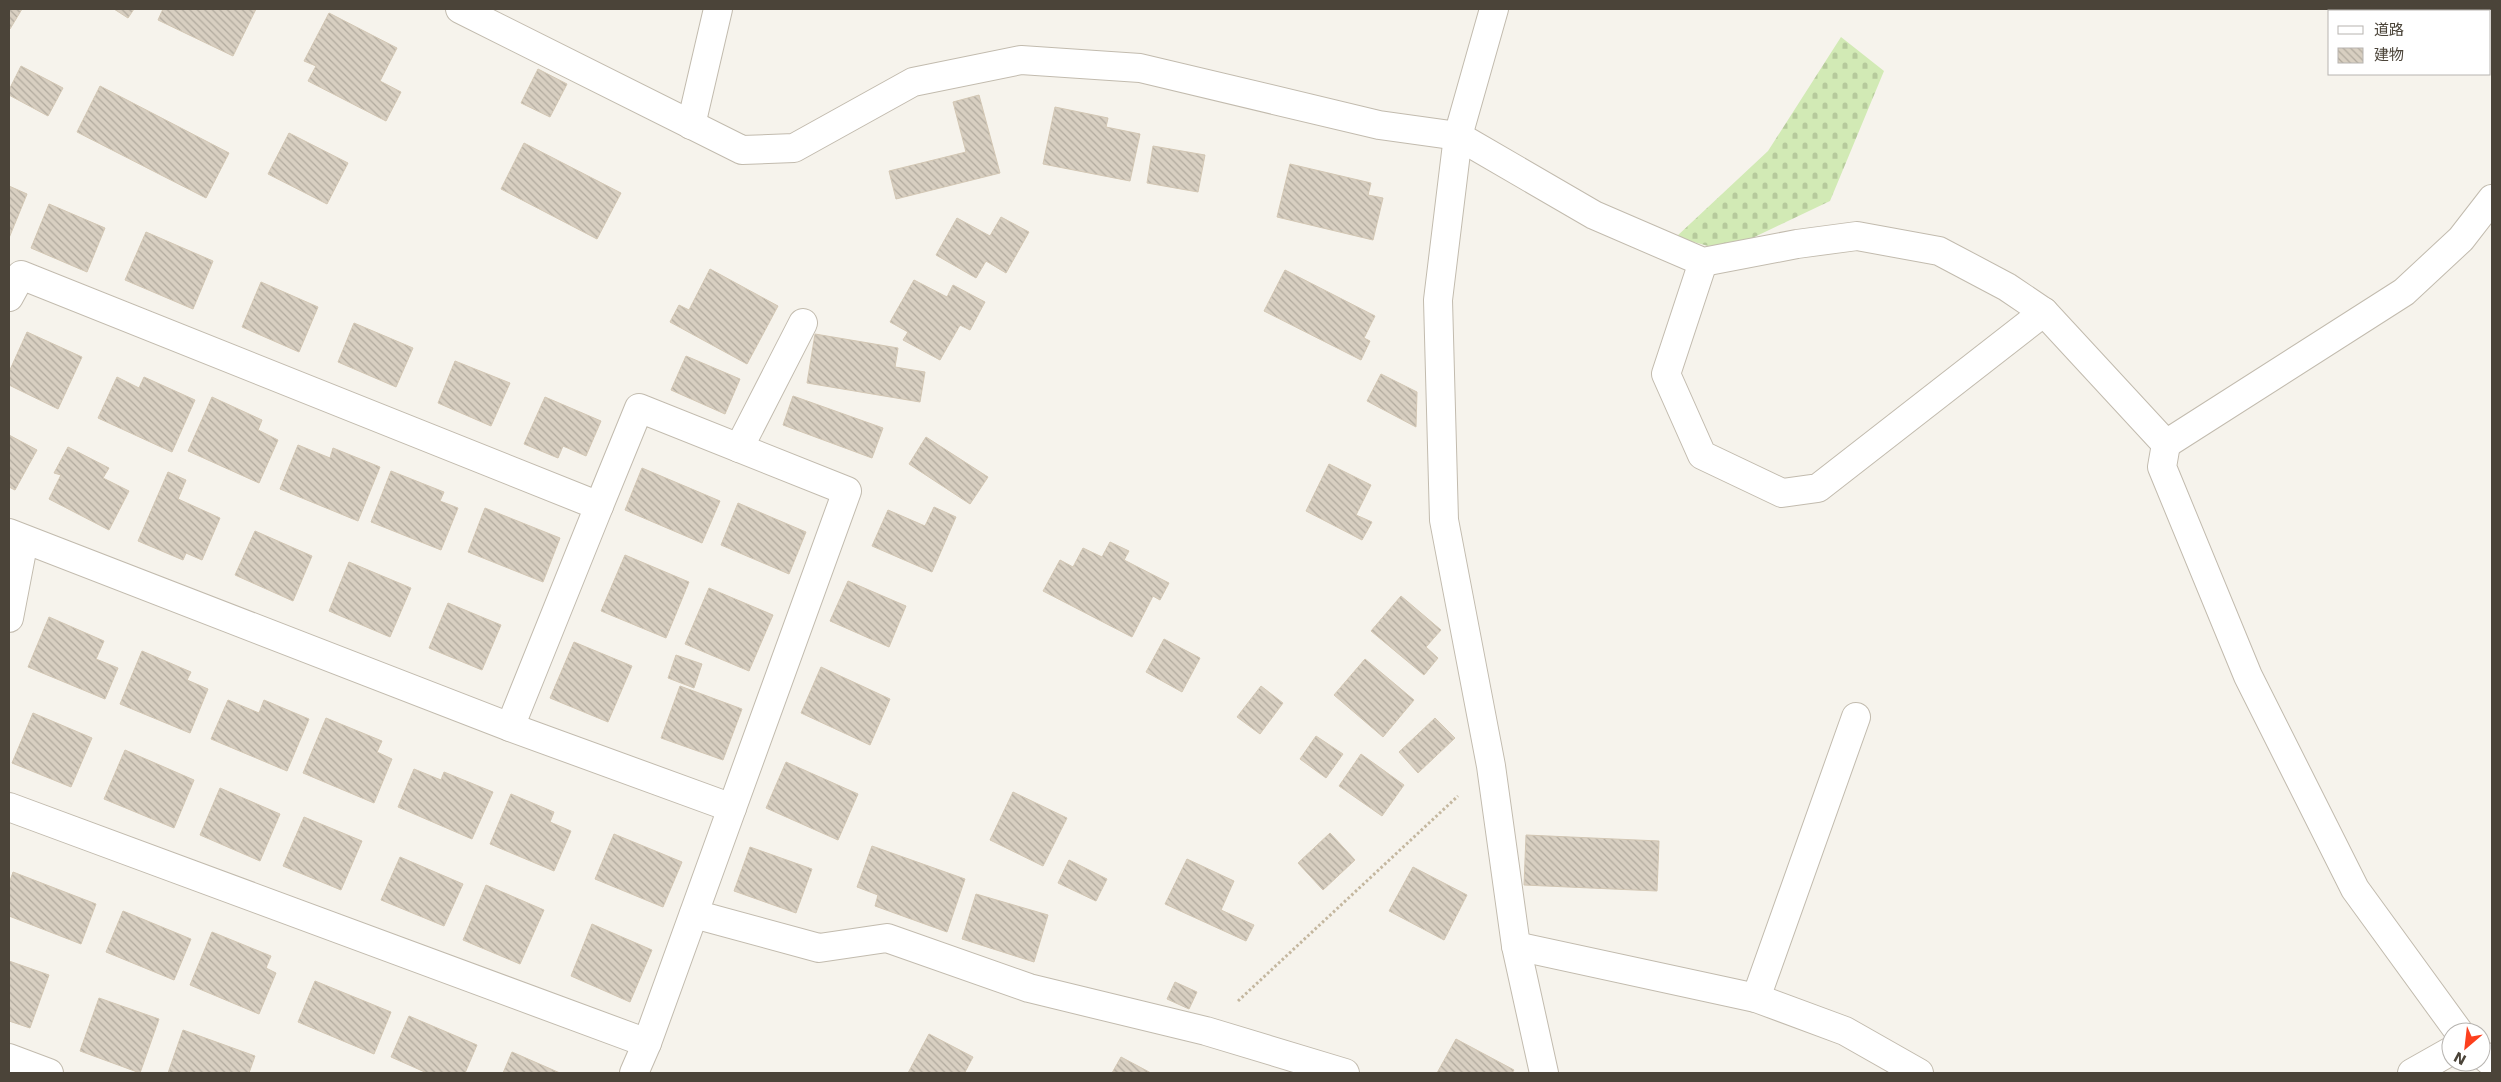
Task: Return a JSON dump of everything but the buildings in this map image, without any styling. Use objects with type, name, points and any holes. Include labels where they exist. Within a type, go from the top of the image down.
[{"type":"street","points":[[460,9],[742,150],[794,148],[913,82],[1021,60],[1140,68],[1379,125],[1458,136],[1594,215],[1703,262],[1797,244],[1857,236],[1939,251],[2008,287],[2044,312],[2166,444]]},
{"type":"street","points":[[691,125],[718,9]]},
{"type":"street","points":[[1494,9],[1458,136],[1438,300],[1444,520],[1491,766],[1516,946],[1544,1073]]},
{"type":"street","points":[[2452,1022],[2355,889],[2262,702],[2162,467],[2166,444],[2404,292],[2462,239],[2492,199]]},
{"type":"street","points":[[1703,262],[1666,374],[1702,455],[1782,493],[1818,488],[2044,312]]},
{"type":"street","points":[[9,297],[21,275],[599,506]]},
{"type":"street","points":[[739,448],[803,323]]},
{"type":"street","points":[[510,726],[639,408],[847,491],[647,1043],[634,1073]]},
{"type":"street","points":[[9,618],[16,536],[510,726],[732,808]]},
{"type":"street","points":[[1756,998],[1856,717]]},
{"type":"street","points":[[9,807],[647,1043]]},
{"type":"street","points":[[694,914],[819,948],[887,938],[1029,988],[1206,1031],[1345,1073]]},
{"type":"street","points":[[1516,946],[1756,998],[1845,1031],[1919,1073]]},
{"type":"street","points":[[2412,1073],[2441,1057]]},
{"type":"street","points":[[9,1058],[49,1073]]},
{"type":"path","points":[[1206,1031],[1491,766]]},
{"type":"green space","points":[[1841,37],[1884,71],[1830,201],[1742,243],[1708,246],[1676,237],[1768,151]]}]
